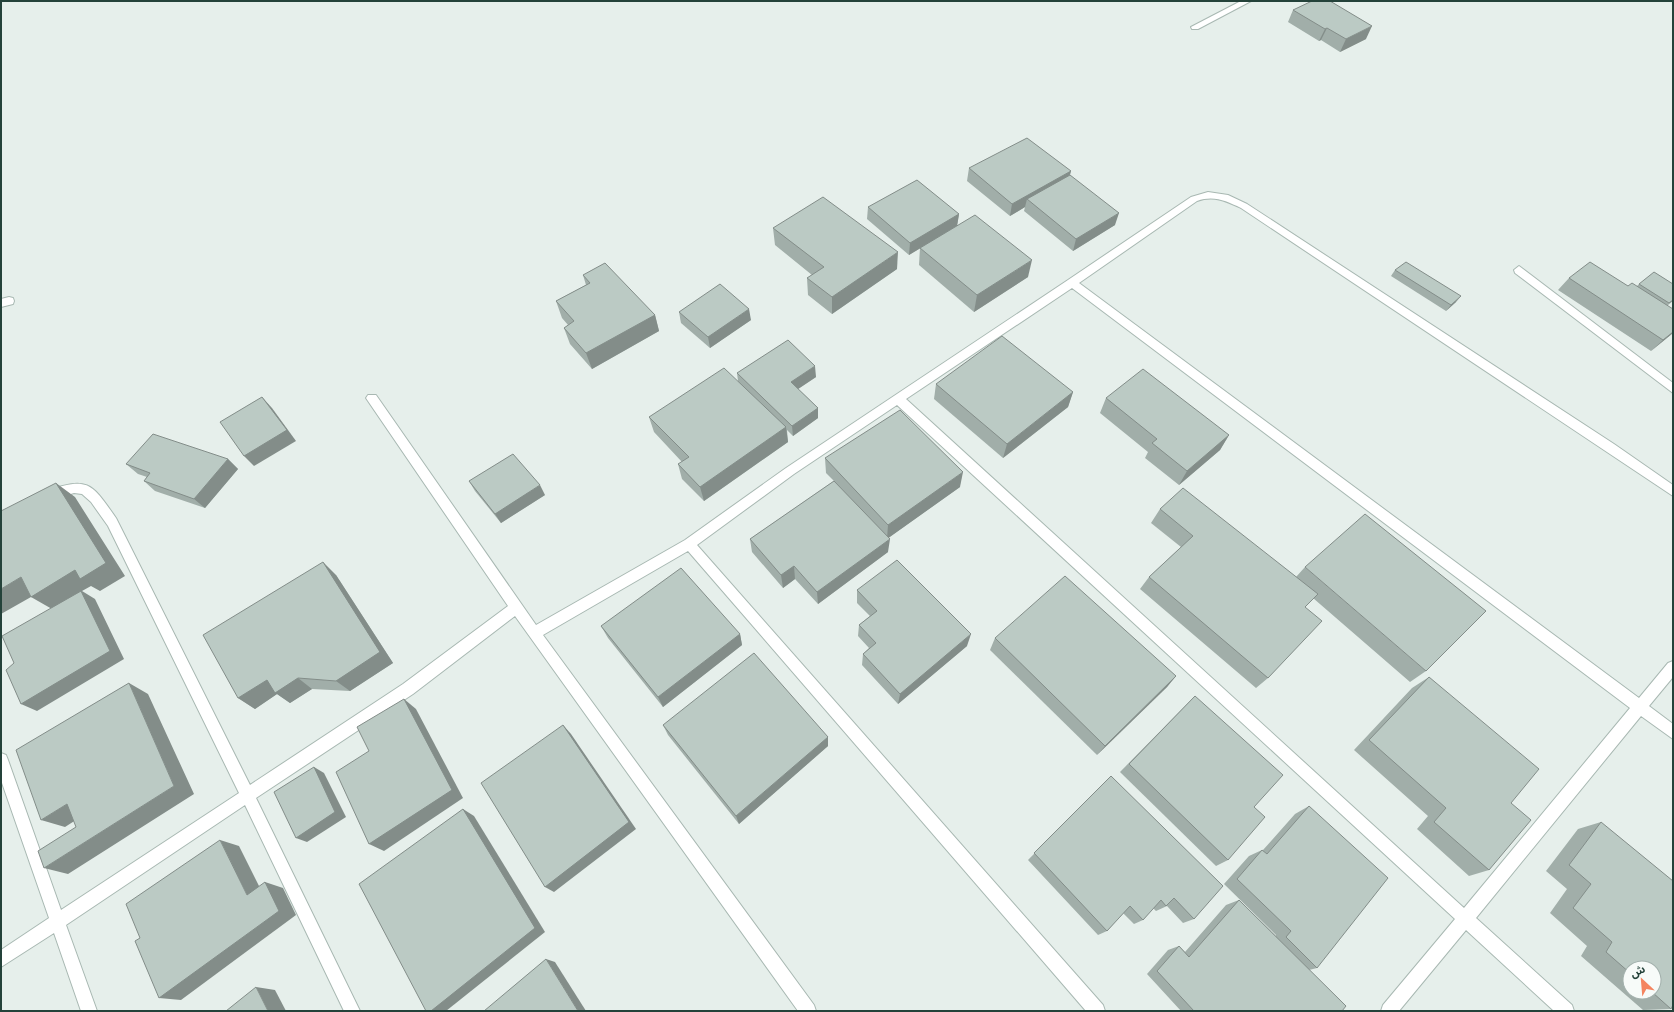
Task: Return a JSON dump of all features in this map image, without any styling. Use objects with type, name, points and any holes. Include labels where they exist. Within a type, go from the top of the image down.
[{"type":"street","points":[[1195,26],[1248,1]]},
{"type":"street","points":[[534,634],[689,544],[790,471],[1072,283],[1194,199],[1203,195],[1214,194],[1251,211],[1596,438],[1673,491]]},
{"type":"street","points":[[1519,270],[1673,389]]},
{"type":"street","points":[[1072,283],[1673,732]]},
{"type":"street","points":[[372,398],[534,634],[808,1011]]},
{"type":"street","points":[[898,399],[1566,1011]]},
{"type":"street","points":[[38,499],[74,488],[85,489],[95,498],[112,522],[248,796],[352,1011]]},
{"type":"street","points":[[689,544],[1097,1011]]},
{"type":"street","points":[[1,959],[408,689],[516,607]]},
{"type":"street","points":[[1389,1011],[1673,667]]},
{"type":"street","points":[[1,760],[89,1011]]},
{"type":"building","points":[[1312,1],[1330,1],[1372,26],[1346,39],[1327,28],[1325,29],[1293,10]]},
{"type":"building","points":[[1027,138],[1071,171],[1012,204],[969,168]]},
{"type":"building","points":[[1070,175],[1119,213],[1076,239],[1027,199]]},
{"type":"building","points":[[917,180],[959,214],[910,243],[868,207]]},
{"type":"building","points":[[823,197],[898,252],[832,297],[807,278],[824,267],[773,228]]},
{"type":"building","points":[[975,215],[1032,260],[977,295],[920,248]]},
{"type":"building","points":[[1406,262],[1461,296],[1451,305],[1395,270]]},
{"type":"building","points":[[1590,262],[1628,286],[1632,283],[1673,309],[1673,332],[1663,340],[1569,278]]},
{"type":"building","points":[[605,263],[655,315],[586,353],[564,328],[574,321],[556,301],[590,283],[583,275]]},
{"type":"building","points":[[1654,272],[1673,284],[1673,300],[1669,303],[1639,284]]},
{"type":"building","points":[[720,284],[749,309],[708,337],[679,312]]},
{"type":"building","points":[[1002,336],[1073,392],[1007,444],[936,384]]},
{"type":"building","points":[[788,340],[815,366],[791,382],[818,408],[792,426],[737,373]]},
{"type":"building","points":[[724,368],[786,427],[700,487],[678,464],[689,457],[649,417]]},
{"type":"building","points":[[1143,369],[1229,435],[1187,471],[1152,443],[1157,439],[1106,398]]},
{"type":"building","points":[[262,397],[287,430],[244,456],[220,422]]},
{"type":"building","points":[[900,410],[963,472],[888,525],[825,458]]},
{"type":"building","points":[[153,434],[228,459],[194,499],[144,481],[150,473],[126,464]]},
{"type":"building","points":[[513,454],[540,485],[495,514],[469,481]]},
{"type":"building","points":[[834,481],[890,539],[817,592],[794,566],[781,575],[750,539]]},
{"type":"building","points":[[56,483],[106,563],[80,579],[75,570],[31,597],[21,577],[1,589],[1,511]]},
{"type":"building","points":[[1183,488],[1318,594],[1305,607],[1322,621],[1268,678],[1149,577],[1193,536],[1160,509]]},
{"type":"building","points":[[1365,514],[1486,611],[1426,671],[1305,567]]},
{"type":"building","points":[[897,560],[971,634],[900,694],[863,654],[876,643],[859,625],[877,611],[857,590]]},
{"type":"building","points":[[323,562],[380,652],[336,681],[298,678],[275,693],[267,680],[238,698],[203,635]]},
{"type":"building","points":[[681,568],[740,634],[658,697],[601,626]]},
{"type":"building","points":[[1065,576],[1176,676],[1105,746],[995,638]]},
{"type":"building","points":[[81,591],[110,651],[21,704],[6,670],[14,663],[2,636]]},
{"type":"building","points":[[754,653],[828,737],[736,816],[663,725]]},
{"type":"building","points":[[1429,677],[1539,769],[1511,803],[1531,820],[1489,870],[1434,822],[1446,808],[1369,740]]},
{"type":"building","points":[[129,683],[174,786],[44,868],[38,851],[76,827],[67,804],[41,820],[16,750]]},
{"type":"building","points":[[1195,696],[1283,775],[1254,807],[1265,817],[1228,860],[1129,764]]},
{"type":"building","points":[[404,699],[452,790],[369,844],[336,772],[369,751],[357,727]]},
{"type":"building","points":[[563,725],[629,822],[545,887],[481,783]]},
{"type":"building","points":[[314,767],[335,812],[296,838],[274,792]]},
{"type":"building","points":[[1111,776],[1223,886],[1194,919],[1174,898],[1166,906],[1161,900],[1143,920],[1130,906],[1107,931],[1034,853]]},
{"type":"building","points":[[1309,806],[1388,878],[1317,968],[1286,937],[1291,931],[1237,879],[1262,850],[1267,854]]},
{"type":"building","points":[[463,809],[535,928],[431,1011],[426,1011],[359,884]]},
{"type":"building","points":[[1601,822],[1673,881],[1673,1005],[1671,1009],[1661,1000],[1662,960],[1622,960],[1622,966],[1606,952],[1612,942],[1573,908],[1591,884],[1569,865]]},
{"type":"building","points":[[220,840],[247,895],[265,882],[279,911],[159,998],[135,941],[140,938],[126,904]]},
{"type":"building","points":[[1239,900],[1346,1006],[1342,1011],[1194,1011],[1157,971],[1179,946],[1189,957]]},
{"type":"building","points":[[546,959],[578,1011],[484,1011]]},
{"type":"building","points":[[256,987],[268,1011],[226,1011]]}]
